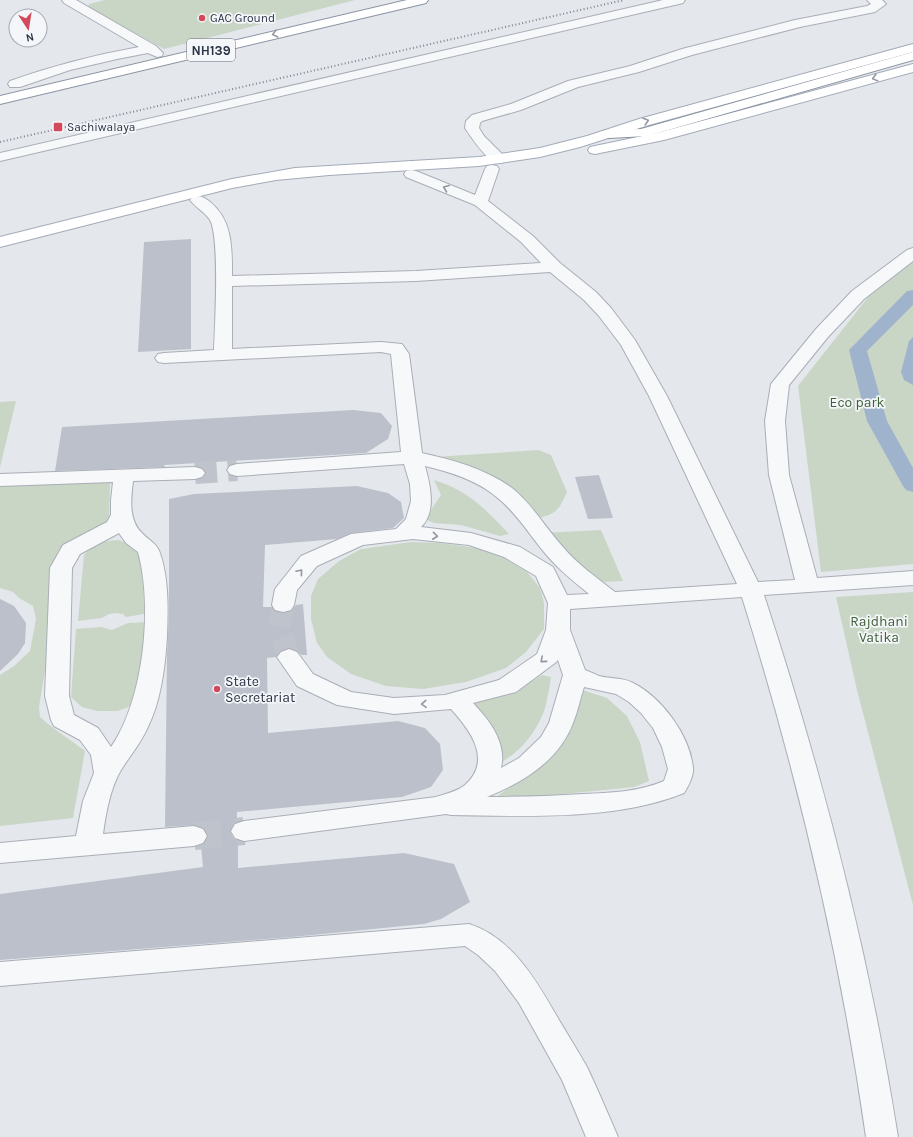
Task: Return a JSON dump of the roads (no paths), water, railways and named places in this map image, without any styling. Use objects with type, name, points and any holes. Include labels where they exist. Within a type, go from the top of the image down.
[{"type":"main road","points":[[285,22],[322,18],[397,0]]},
{"type":"main road","name":"NH139","points":[[0,100],[422,0]]},
{"type":"main road","name":"NH139","points":[[155,52],[285,22],[352,4]]},
{"type":"main road","points":[[300,28],[322,18]]},
{"type":"main road","points":[[0,251],[198,200],[272,183],[313,179],[411,174],[496,164],[557,149],[644,122],[913,48]]},
{"type":"main road","points":[[609,134],[647,132],[913,56]]},
{"type":"main road","points":[[0,242],[265,177],[303,172],[496,164],[513,166],[629,144],[913,68]]},
{"type":"main road","points":[[0,93],[14,83]]},
{"type":"main road","points":[[629,144],[647,132]]},
{"type":"street","points":[[72,2],[95,0]]},
{"type":"street","points":[[0,157],[680,0]]},
{"type":"street","points":[[480,202],[496,164],[472,128],[473,121],[477,118],[516,107],[573,84],[799,23],[871,9],[877,2],[895,0]]},
{"type":"street","points":[[72,2],[155,52]]},
{"type":"street","points":[[14,83],[99,59],[155,52]]},
{"type":"street","points":[[411,174],[480,202],[527,239],[554,267],[590,296],[605,312],[629,344],[658,396],[750,588],[759,614],[794,733],[827,859],[868,1050],[882,1137]]},
{"type":"street","points":[[198,200],[209,209],[217,219],[221,228],[224,281],[224,355]]},
{"type":"street","points":[[808,586],[779,475],[775,421],[780,384],[822,333],[858,295],[913,253]]},
{"type":"street","points":[[224,281],[416,276],[554,267]]},
{"type":"street","points":[[164,358],[382,346],[396,348],[400,354],[412,457],[420,484],[421,501],[416,521],[401,535]]},
{"type":"street","points":[[237,470],[412,457],[438,462],[490,483],[516,502],[558,556],[609,599]]},
{"type":"street","points":[[0,480],[195,473]]},
{"type":"street","points":[[88,845],[91,816],[106,774],[122,751],[142,713],[152,668],[155,637],[154,576],[148,550],[133,537],[124,526],[121,516],[121,497],[124,475]]},
{"type":"street","points":[[106,774],[103,754],[89,734],[63,720],[56,696],[62,568],[71,550],[115,526],[121,516]]},
{"type":"street","points":[[283,605],[286,589],[309,561],[359,539],[413,533],[471,539],[512,552],[545,572],[559,603],[558,630],[547,658],[507,686],[446,703],[394,706],[346,700],[305,680],[289,657]]},
{"type":"street","points":[[559,603],[750,588],[808,586],[913,578]]},
{"type":"street","points":[[440,806],[498,782],[528,764],[551,742],[561,723],[575,675],[558,630]]},
{"type":"street","points":[[244,831],[440,806],[521,806],[627,801],[659,794],[675,787],[681,769],[675,747],[664,725],[650,707],[638,696],[622,687],[596,683],[575,675]]},
{"type":"street","points":[[456,700],[480,728],[490,750],[490,766],[473,793]]},
{"type":"street","points":[[0,853],[194,836]]},
{"type":"street","points":[[0,974],[469,934],[488,947],[505,963],[529,995],[575,1075],[602,1137]]},
{"type":"water","points":[[913,337],[913,385],[904,380],[901,372],[909,341]]},
{"type":"waterway","points":[[913,295],[858,350],[877,421],[913,486]]},
{"type":"tunnel","points":[[195,473],[237,470]]},
{"type":"tunnel","points":[[283,605],[279,628],[289,657]]},
{"type":"tunnel","points":[[194,836],[244,831]]},
{"type":"railway","points":[[0,142],[624,0]]},
{"type":"place","name":"GAC Ground","points":[[202,18]]},
{"type":"place","name":"Sachiwalaya","points":[[58,127]]},
{"type":"place","name":"State Secretariat","points":[[217,689]]},
{"type":"park label","name":"Eco park","points":[[857,402]]},
{"type":"park label","name":"Rajdhani Vatika","points":[[879,630]]}]
